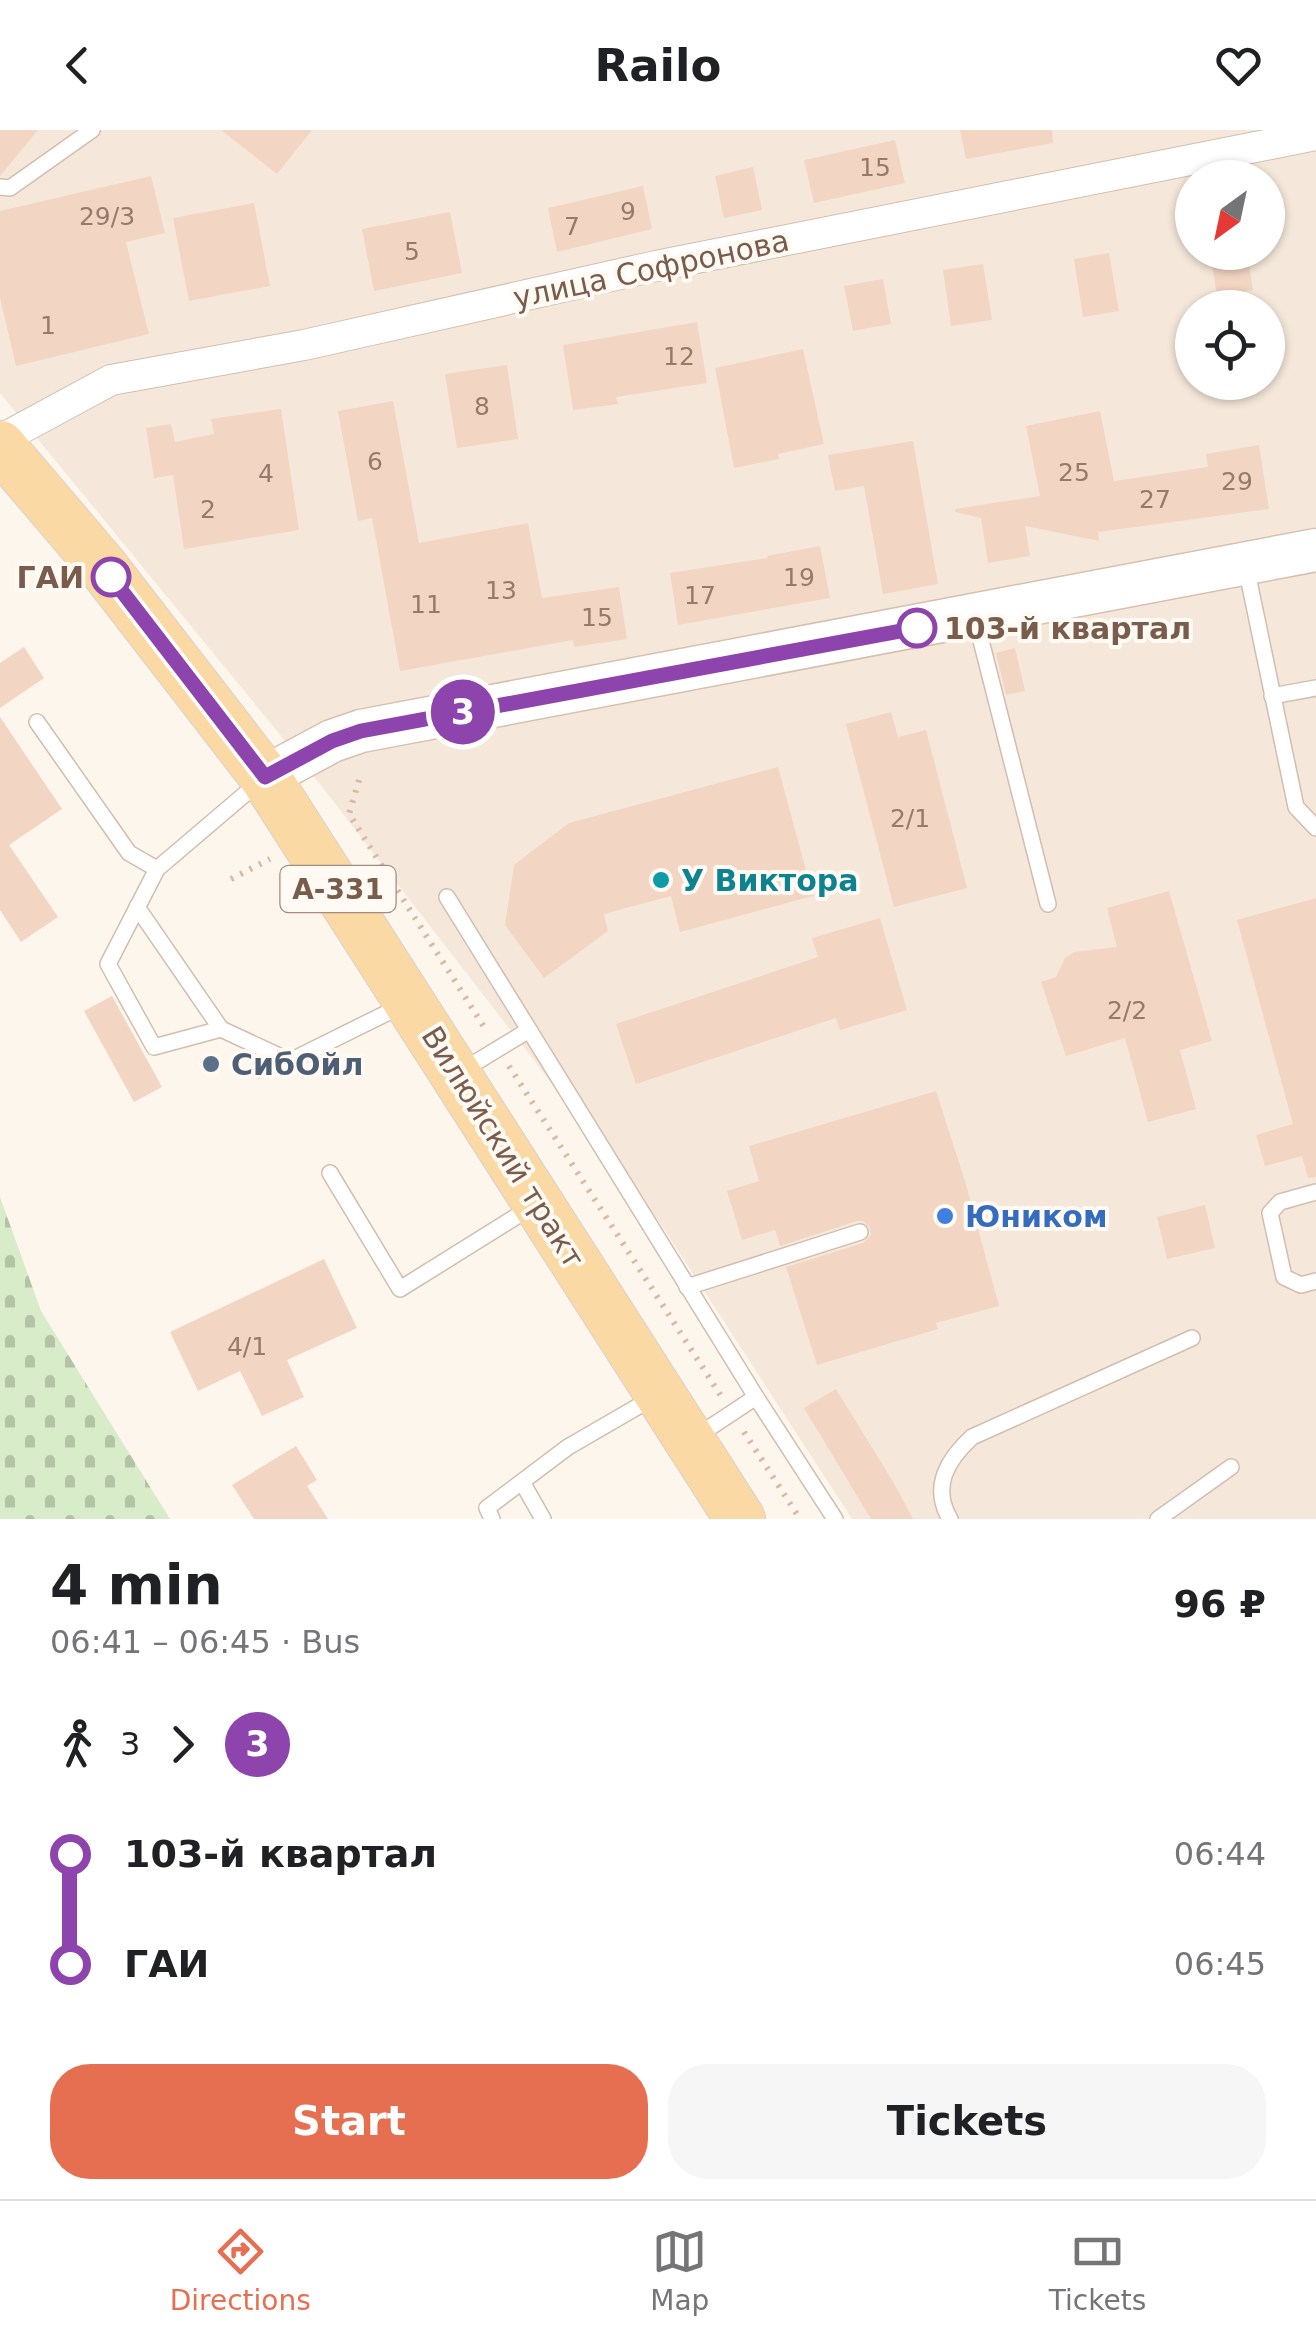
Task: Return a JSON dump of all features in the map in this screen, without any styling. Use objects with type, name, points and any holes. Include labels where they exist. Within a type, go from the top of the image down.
[{"type":"main road","name":"А-331","points":[[0,443],[102,566],[265,777]]},
{"type":"main road","points":[[265,777],[332,741],[361,731],[1316,550]]},
{"type":"main road","name":"Вилюйский тракт","points":[[265,777],[410,1002],[478,1062],[538,1203],[740,1519]]},
{"type":"street","name":"улица Софронова","points":[[0,443],[112,380],[304,345],[656,266],[1316,135]]},
{"type":"lane","points":[[0,188],[10,188],[92,130]]},
{"type":"lane","points":[[1245,563],[1296,807],[1316,828]]},
{"type":"lane","points":[[975,617],[1048,904]]},
{"type":"lane","points":[[1272,696],[1316,688]]},
{"type":"lane","points":[[37,722],[129,853],[158,868]]},
{"type":"lane","points":[[222,1029],[154,1047],[108,964],[158,868],[265,777]]},
{"type":"lane","points":[[447,897],[835,1519]]},
{"type":"lane","points":[[137,908],[222,1029],[290,1061],[410,1002]]},
{"type":"lane","points":[[478,1062],[529,1030]]},
{"type":"lane","points":[[330,1172],[400,1289],[538,1203]]},
{"type":"lane","points":[[1316,1192],[1280,1202],[1270,1213],[1284,1276],[1301,1285],[1316,1281]]},
{"type":"lane","points":[[688,1286],[860,1232]]},
{"type":"lane","points":[[950,1519],[942,1506],[944,1472],[955,1453],[972,1437],[1192,1338]]},
{"type":"lane","points":[[492,1519],[487,1508],[568,1447],[660,1394]]},
{"type":"lane","points":[[690,1441],[756,1397]]},
{"type":"lane","points":[[1158,1519],[1231,1466]]},
{"type":"lane","points":[[522,1482],[543,1519]]},
{"type":"path","points":[[359,780],[349,814],[478,1062],[732,1413],[800,1519]]},
{"type":"shaded area","points":[[0,130],[1316,130],[1316,1519],[852,1519],[660,1223],[309,770],[0,393]]},
{"type":"green space","points":[[0,1197],[41,1311],[170,1519],[0,1519]]},
{"type":"building","points":[[0,130],[38,130],[0,176]]},
{"type":"building","points":[[221,130],[312,130],[277,174]]},
{"type":"building","points":[[960,130],[1052,130],[1053,143],[966,159]]},
{"type":"building","points":[[895,140],[905,183],[814,203],[804,160]]},
{"type":"building","points":[[753,167],[762,210],[724,218],[715,176]]},
{"type":"building","points":[[151,176],[165,233],[126,242],[149,334],[16,366],[0,297],[0,211]]},
{"type":"building","points":[[643,186],[652,229],[557,252],[548,208]]},
{"type":"building","points":[[254,203],[270,286],[189,301],[173,218]]},
{"type":"building","points":[[450,212],[462,273],[374,291],[362,229]]},
{"type":"building","points":[[1109,253],[1119,311],[1083,317],[1074,259]]},
{"type":"building","points":[[983,264],[992,320],[951,326],[943,270]]},
{"type":"building","points":[[1213,270],[1250,270],[1253,290],[1216,290]]},
{"type":"building","points":[[883,279],[891,324],[853,331],[844,286]]},
{"type":"building","points":[[697,322],[707,383],[616,397],[618,404],[573,410],[563,345]]},
{"type":"building","points":[[803,349],[824,444],[734,468],[715,368]]},
{"type":"building","points":[[507,365],[518,439],[457,448],[445,374]]},
{"type":"building","points":[[393,401],[419,543],[528,523],[542,598],[619,587],[627,639],[574,647],[573,640],[400,671],[372,518],[358,521],[338,411]]},
{"type":"building","points":[[281,409],[299,530],[184,549],[173,475],[154,478],[146,428],[171,424],[175,442],[214,434],[211,419]]},
{"type":"building","points":[[1100,411],[1114,481],[1208,467],[1206,454],[1259,445],[1269,509],[1098,532],[1099,541],[1025,526],[1030,556],[988,563],[981,518],[955,509],[1040,496],[1026,426]]},
{"type":"building","points":[[913,441],[938,584],[883,594],[864,486],[835,491],[828,455]]},
{"type":"building","points":[[820,546],[830,598],[678,625],[670,573]]},
{"type":"building","points":[[24,647],[44,678],[0,708],[0,663]]},
{"type":"building","points":[[1015,648],[1025,691],[1006,695],[996,653]]},
{"type":"building","points":[[891,712],[898,737],[926,730],[967,888],[894,907],[846,724]]},
{"type":"building","points":[[0,717],[62,809],[9,845],[58,917],[21,942],[0,910]]},
{"type":"building","name":"У Виктора","points":[[778,767],[813,896],[680,932],[671,896],[604,914],[608,931],[544,978],[505,925],[514,865],[569,823]]},
{"type":"building","points":[[1169,891],[1212,1041],[1180,1050],[1196,1109],[1148,1122],[1125,1038],[1066,1056],[1041,982],[1056,977],[1065,958],[1074,952],[1117,947],[1107,908]]},
{"type":"building","points":[[1316,898],[1316,1177],[1308,1178],[1302,1156],[1265,1166],[1256,1135],[1293,1124],[1237,920]]},
{"type":"building","points":[[880,918],[907,1010],[840,1030],[836,1018],[636,1084],[616,1024],[818,957],[812,938]]},
{"type":"building","points":[[112,996],[162,1087],[134,1102],[84,1011]]},
{"type":"building","points":[[936,1091],[999,1306],[936,1323],[938,1329],[817,1365],[786,1267],[863,1243],[871,1235],[870,1228],[857,1221],[780,1246],[775,1230],[742,1240],[727,1191],[759,1181],[749,1146]]},
{"type":"building","points":[[1205,1205],[1215,1248],[1167,1259],[1157,1217]]},
{"type":"building","points":[[324,1259],[357,1328],[287,1360],[304,1397],[262,1416],[240,1371],[198,1391],[170,1332]]},
{"type":"building","points":[[836,1389],[913,1519],[871,1519],[804,1408]]},
{"type":"building","points":[[296,1446],[317,1480],[307,1486],[328,1519],[254,1519],[232,1485]]},
{"type":"bus line","name":"3","points":[[111,577],[265,777],[332,741],[361,731],[917,628]]},
{"type":"place","name":"ГАИ","points":[[111,577]]},
{"type":"place","name":"103-й квартал","points":[[917,628]]},
{"type":"place","name":"У Виктора","points":[[661,880]]},
{"type":"place","name":"СибОйл","points":[[211,1064]]},
{"type":"place","name":"Юником","points":[[945,1216]]}]
